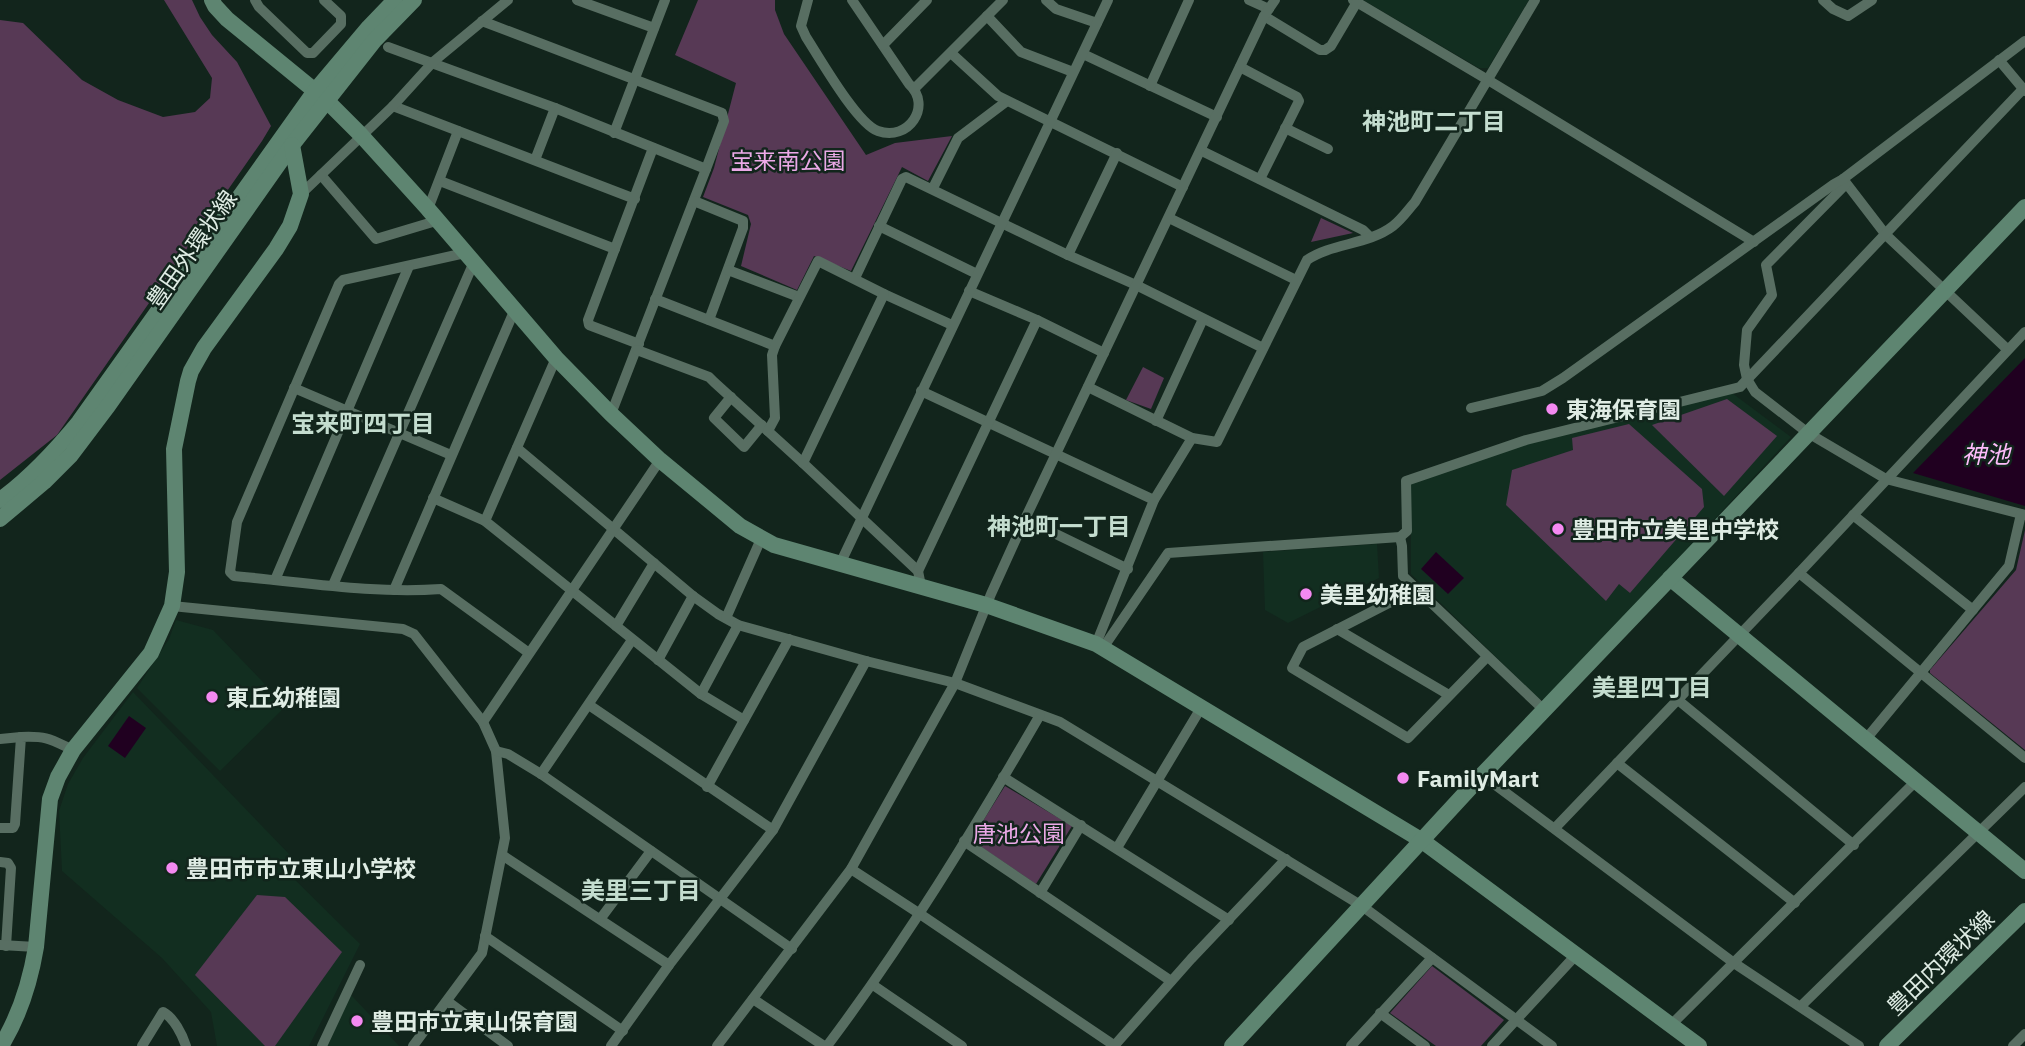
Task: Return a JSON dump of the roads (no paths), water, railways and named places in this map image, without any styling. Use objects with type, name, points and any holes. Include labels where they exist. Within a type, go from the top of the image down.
[{"type":"street","points":[[212,0],[227,19],[321,95],[361,135],[556,358],[611,414],[660,460],[740,526],[774,545],[840,564],[920,579],[1100,646],[1421,840],[1699,1046]]},
{"type":"street","points":[[255,0],[307,53],[313,53],[341,24],[341,16],[324,0]]},
{"type":"street","name":"豊田外環状線","points":[[0,500],[36,469],[79,422],[369,27],[395,0]]},
{"type":"street","name":"豊田外環状線","points":[[0,519],[71,455],[292,145],[321,95],[414,0]]},
{"type":"street","points":[[1,1046],[21,1008],[33,969],[50,799],[58,777],[73,750],[150,653],[172,606],[177,572],[174,449],[191,371],[204,348],[286,234],[301,194],[393,106],[433,62],[508,0]]},
{"type":"street","points":[[577,0],[654,28]]},
{"type":"street","points":[[614,133],[665,0]]},
{"type":"street","points":[[808,0],[801,26],[806,37],[862,121],[877,131],[895,134],[915,121],[919,107],[915,89],[852,0]]},
{"type":"street","points":[[883,45],[927,0]]},
{"type":"street","points":[[915,89],[1003,0]]},
{"type":"street","points":[[1046,0],[1056,9],[1097,23]]},
{"type":"street","points":[[840,564],[1108,0]]},
{"type":"street","points":[[1150,86],[1189,0]]},
{"type":"street","points":[[1249,0],[1269,9],[1320,50],[1331,46],[1355,1],[1754,242]]},
{"type":"street","points":[[1088,387],[1192,438],[1217,442],[1307,260],[1391,228],[1415,202],[1535,0]]},
{"type":"street","points":[[1823,0],[1833,9],[1849,16],[1872,0]]},
{"type":"street","points":[[718,1046],[851,869],[955,683],[986,605],[1055,453],[1269,9]]},
{"type":"street","points":[[987,16],[1021,52],[1073,72]]},
{"type":"street","points":[[482,21],[722,113],[724,121],[611,414]]},
{"type":"street","points":[[1471,408],[1542,391],[1844,181],[2025,41]]},
{"type":"street","points":[[388,47],[555,108],[706,169]]},
{"type":"street","points":[[951,53],[998,96],[1183,187]]},
{"type":"street","points":[[1083,54],[1217,117]]},
{"type":"street","points":[[1100,646],[1168,554],[1400,537],[1407,531],[1406,481],[1526,440],[1740,387],[2024,90],[1999,60]]},
{"type":"street","points":[[1240,67],[1297,97],[1298,101],[1260,179]]},
{"type":"street","points":[[933,188],[958,138],[1007,101]]},
{"type":"street","points":[[393,106],[635,199]]},
{"type":"street","points":[[535,160],[555,108]]},
{"type":"street","points":[[1285,128],[1328,149]]},
{"type":"street","points":[[432,215],[440,181],[458,131]]},
{"type":"street","points":[[292,145],[301,194]]},
{"type":"street","points":[[653,148],[588,320],[589,325],[709,377],[803,463],[920,579]]},
{"type":"street","points":[[1202,151],[1363,230],[1370,237]]},
{"type":"street","points":[[1068,255],[1117,153]]},
{"type":"street","points":[[321,175],[376,239],[432,215]]},
{"type":"street","points":[[855,278],[902,178],[906,177],[1263,348]]},
{"type":"street","points":[[440,181],[615,249]]},
{"type":"street","points":[[1844,181],[1886,235],[2007,349]]},
{"type":"street","points":[[1844,181],[1766,265],[1772,295],[1747,330],[1744,365],[1747,379],[1755,392],[1808,433],[1886,479],[2023,515],[2009,566],[1866,739]]},
{"type":"street","points":[[694,201],[743,221],[743,228],[709,320]]},
{"type":"street","points":[[1232,1046],[1482,775],[2025,207]]},
{"type":"street","points":[[1169,218],[1296,281]]},
{"type":"street","points":[[879,226],[977,274]]},
{"type":"street","points":[[470,258],[343,279],[339,284],[237,522],[230,572],[234,576],[394,590],[441,589],[528,653]]},
{"type":"street","points":[[333,585],[470,258]]},
{"type":"street","points":[[731,397],[714,418],[744,447],[775,418],[772,355],[818,261],[952,325]]},
{"type":"street","points":[[275,580],[409,266]]},
{"type":"street","points":[[728,270],[799,297]]},
{"type":"street","points":[[969,291],[1104,353]]},
{"type":"street","points":[[803,463],[884,294]]},
{"type":"street","points":[[655,299],[775,346]]},
{"type":"street","points":[[394,590],[515,309]]},
{"type":"street","points":[[1156,421],[1203,319]]},
{"type":"street","points":[[920,579],[989,421],[1037,320]]},
{"type":"street","points":[[1555,828],[2025,332]]},
{"type":"street","points":[[485,521],[556,358]]},
{"type":"street","points":[[294,388],[450,455]]},
{"type":"street","points":[[921,391],[1154,500]]},
{"type":"street","points":[[1100,646],[1154,500],[1192,438]]},
{"type":"street","points":[[517,448],[693,596],[738,625],[955,683],[1060,722],[1362,905],[1552,1046]]},
{"type":"street","points":[[483,722],[660,460]]},
{"type":"street","points":[[433,498],[485,521],[701,694],[744,720]]},
{"type":"street","points":[[1853,515],[1973,610]]},
{"type":"street","points":[[1025,519],[1128,569]]},
{"type":"street","points":[[1400,537],[1403,576],[1544,710]]},
{"type":"street","points":[[726,618],[761,539]]},
{"type":"street","points":[[616,626],[654,563]]},
{"type":"street","points":[[1799,573],[2025,758]]},
{"type":"street","points":[[1670,578],[2025,871]]},
{"type":"street","points":[[1416,589],[1303,647],[1292,668],[1408,738],[1487,657]]},
{"type":"street","points":[[659,660],[693,596]]},
{"type":"street","points":[[172,606],[403,629],[414,635],[483,722],[496,751],[505,838],[485,936],[479,958],[412,1046]]},
{"type":"street","points":[[701,694],[738,625]]},
{"type":"street","points":[[1337,629],[1449,695]]},
{"type":"street","points":[[707,787],[789,639]]},
{"type":"street","points":[[541,774],[632,640]]},
{"type":"street","points":[[611,1046],[669,965],[773,830],[866,661]]},
{"type":"street","points":[[1678,699],[1854,845]]},
{"type":"street","points":[[589,705],[773,830]]},
{"type":"street","points":[[1117,848],[1201,708]]},
{"type":"street","points":[[753,999],[825,1046],[873,985],[920,914],[1040,715]]},
{"type":"street","points":[[0,739],[41,736],[73,750]]},
{"type":"street","points":[[0,828],[13,828],[15,824],[21,737]]},
{"type":"street","points":[[496,751],[508,754],[541,774],[792,949]]},
{"type":"street","points":[[1617,763],[1795,903]]},
{"type":"street","points":[[1482,775],[1734,963],[1859,1046]]},
{"type":"street","points":[[1003,777],[1229,920]]},
{"type":"street","points":[[1671,1025],[1916,781]]},
{"type":"street","points":[[1801,1006],[2025,787]]},
{"type":"street","points":[[1040,893],[1081,825]]},
{"type":"street","points":[[964,841],[1171,981]]},
{"type":"street","points":[[601,918],[651,850]]},
{"type":"street","points":[[502,855],[669,965]]},
{"type":"street","points":[[851,869],[1114,1046],[1286,859]]},
{"type":"street","points":[[0,862],[8,863],[11,868],[3,945],[36,947]]},
{"type":"street","name":"豊田内環状線","points":[[1887,1046],[2025,911]]},
{"type":"street","points":[[485,936],[623,1031]]},
{"type":"street","points":[[1492,1046],[1576,955]]},
{"type":"street","points":[[1351,1046],[1432,958]]},
{"type":"street","points":[[322,1046],[360,965]]},
{"type":"street","points":[[873,985],[962,1046]]},
{"type":"street","points":[[447,1002],[508,1046]]},
{"type":"street","points":[[142,1046],[163,1012],[168,1014],[183,1036],[186,1046]]},
{"type":"street","points":[[1380,1013],[1425,1046]]},
{"type":"street","points":[[2013,1046],[2025,1034]]},
{"type":"water","name":"神池","points":[[2025,358],[2025,506],[1913,473]]},
{"type":"water","points":[[1436,552],[1464,578],[1448,594],[1421,569]]},
{"type":"water","points":[[129,716],[146,728],[125,758],[108,746]]},
{"type":"place","name":"東海保育園","points":[[1552,409]]},
{"type":"place","name":"豊田市立美里中学校","points":[[1558,529]]},
{"type":"place","name":"美里幼稚園","points":[[1306,594]]},
{"type":"place","name":"東丘幼稚園","points":[[212,697]]},
{"type":"place","name":"FamilyMart","points":[[1403,778]]},
{"type":"place","name":"豊田市市立東山小学校","points":[[172,868]]},
{"type":"place","name":"豊田市立東山保育園","points":[[357,1021]]},
{"type":"district","name":"神池町二丁目","points":[[1434,121]]},
{"type":"district","name":"宝来町四丁目","points":[[363,423]]},
{"type":"district","name":"神池町一丁目","points":[[1059,526]]},
{"type":"district","name":"美里四丁目","points":[[1652,687]]},
{"type":"district","name":"美里三丁目","points":[[641,890]]},
{"type":"park label","name":"宝来南公園","points":[[788,160]]},
{"type":"park label","name":"唐池公園","points":[[1019,833]]}]
